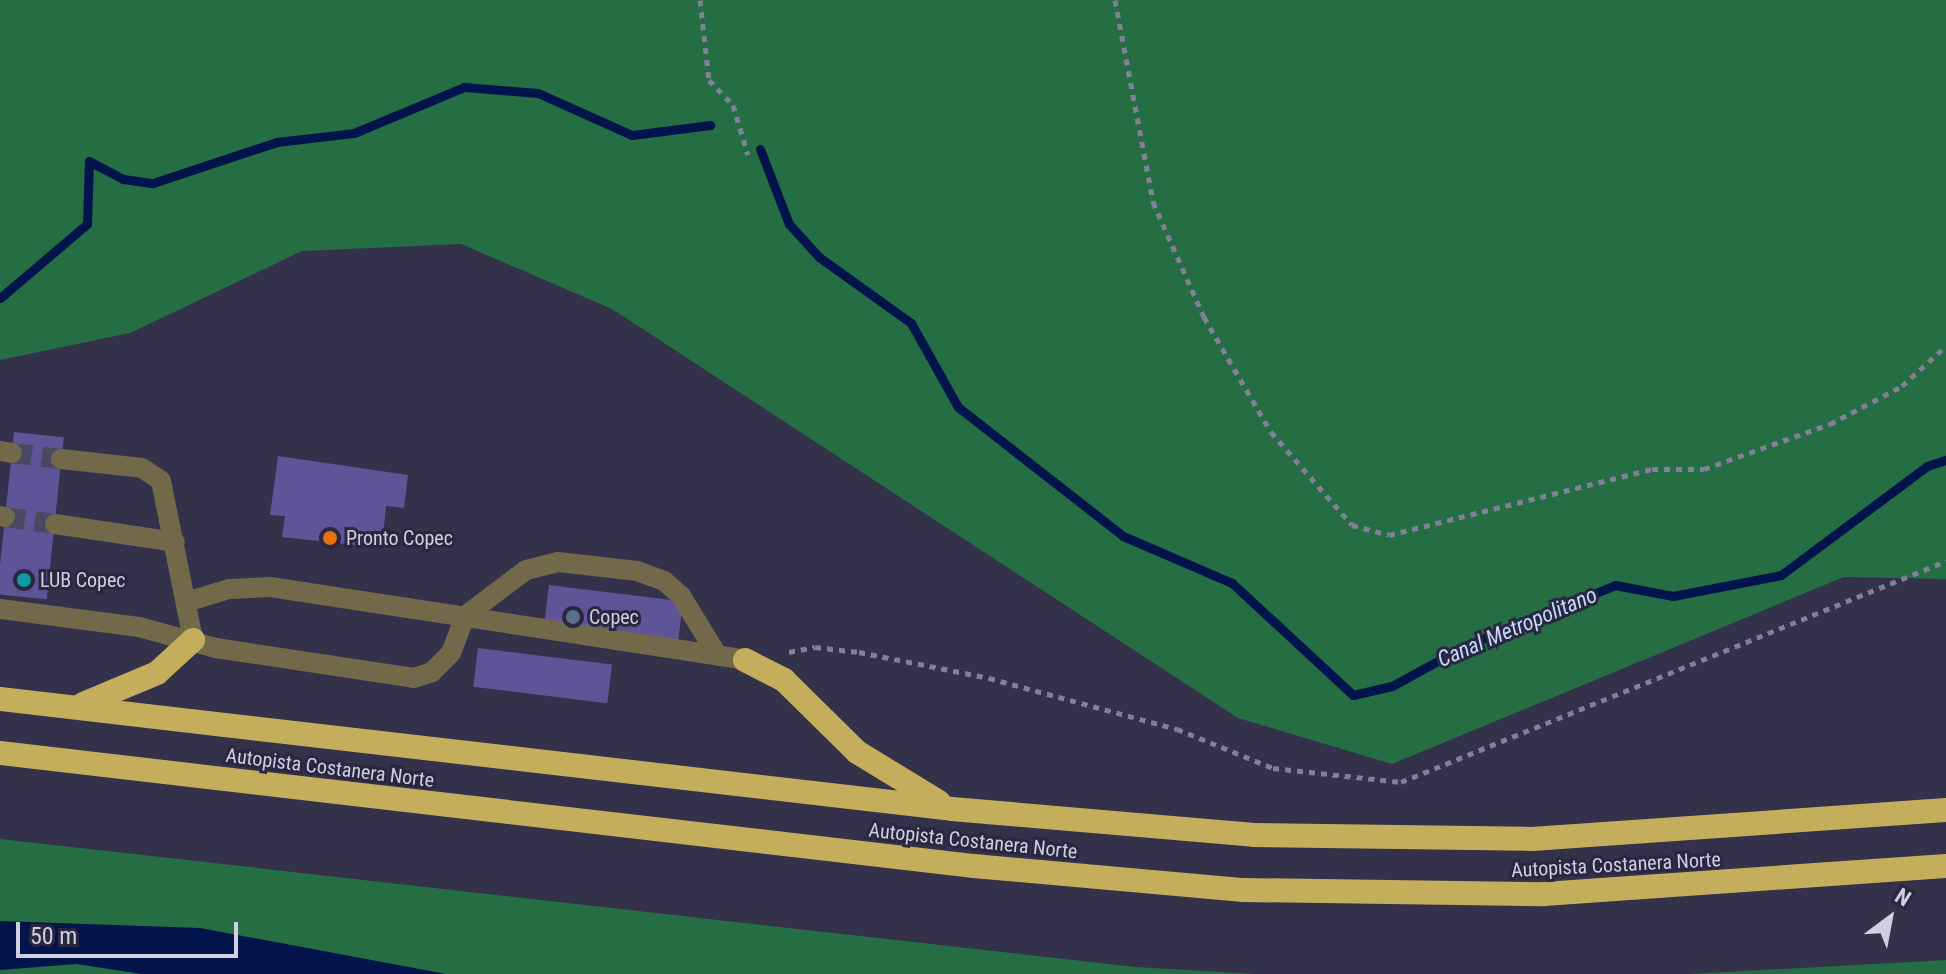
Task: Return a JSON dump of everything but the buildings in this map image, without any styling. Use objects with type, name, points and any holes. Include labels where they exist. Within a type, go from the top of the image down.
[{"type":"highway","points":[[69,707],[133,687],[193,640]]},
{"type":"highway","points":[[745,660],[784,680],[857,752],[952,809]]},
{"type":"highway","name":"Autopista Costanera Norte","points":[[0,699],[952,809],[1254,835],[1460,840],[1941,809]]},
{"type":"highway","name":"Autopista Costanera Norte","points":[[0,753],[958,865],[1244,890],[1544,894],[1946,866]]},
{"type":"lane","points":[[61,459],[157,476],[175,542],[193,640]]},
{"type":"lane","points":[[55,524],[175,542]]},
{"type":"lane","points":[[0,609],[414,678],[432,672],[451,653],[465,616],[538,565],[637,571],[673,588],[716,653]]},
{"type":"lane","points":[[186,602],[229,589],[270,587],[716,653],[745,660]]},
{"type":"path","points":[[700,0],[709,80],[733,105],[748,155]]},
{"type":"path","points":[[1115,0],[1153,202],[1204,317],[1271,432],[1352,525],[1389,535],[1652,469],[1704,469],[1830,424],[1902,386],[1946,346]]},
{"type":"path","points":[[745,660],[815,647],[859,652],[989,678],[1177,729],[1273,768],[1401,782],[1946,561]]},
{"type":"green space","points":[[0,0],[1946,0],[1946,579],[1844,577],[1392,764],[1238,718],[612,309],[461,244],[302,251],[130,333],[0,360]]},
{"type":"green space","points":[[0,839],[1135,967],[1256,974],[0,974]]},
{"type":"green space","points":[[1946,960],[1946,974],[1690,974]]},
{"type":"shaded area","points":[[0,921],[200,928],[446,974],[142,974],[76,964],[0,970]]},
{"type":"waterway","name":"Canal Metropolitano","points":[[0,298],[87,224],[89,161],[123,179],[153,183],[277,142],[354,133],[464,87],[538,93],[632,135],[710,125]]},
{"type":"waterway","name":"Canal Metropolitano","points":[[760,149],[789,224],[819,257],[911,323],[958,407],[1123,536],[1232,583],[1353,695],[1392,686],[1465,646],[1615,585],[1673,596],[1781,575],[1927,466],[1946,460]]},
{"type":"tunnel","points":[[12,453],[61,459]]},
{"type":"tunnel","points":[[5,517],[55,524]]},
{"type":"place","name":"Pronto Copec","points":[[330,538]]},
{"type":"place","name":"LUB Copec","points":[[24,580]]},
{"type":"place","name":"Copec","points":[[573,617]]}]
